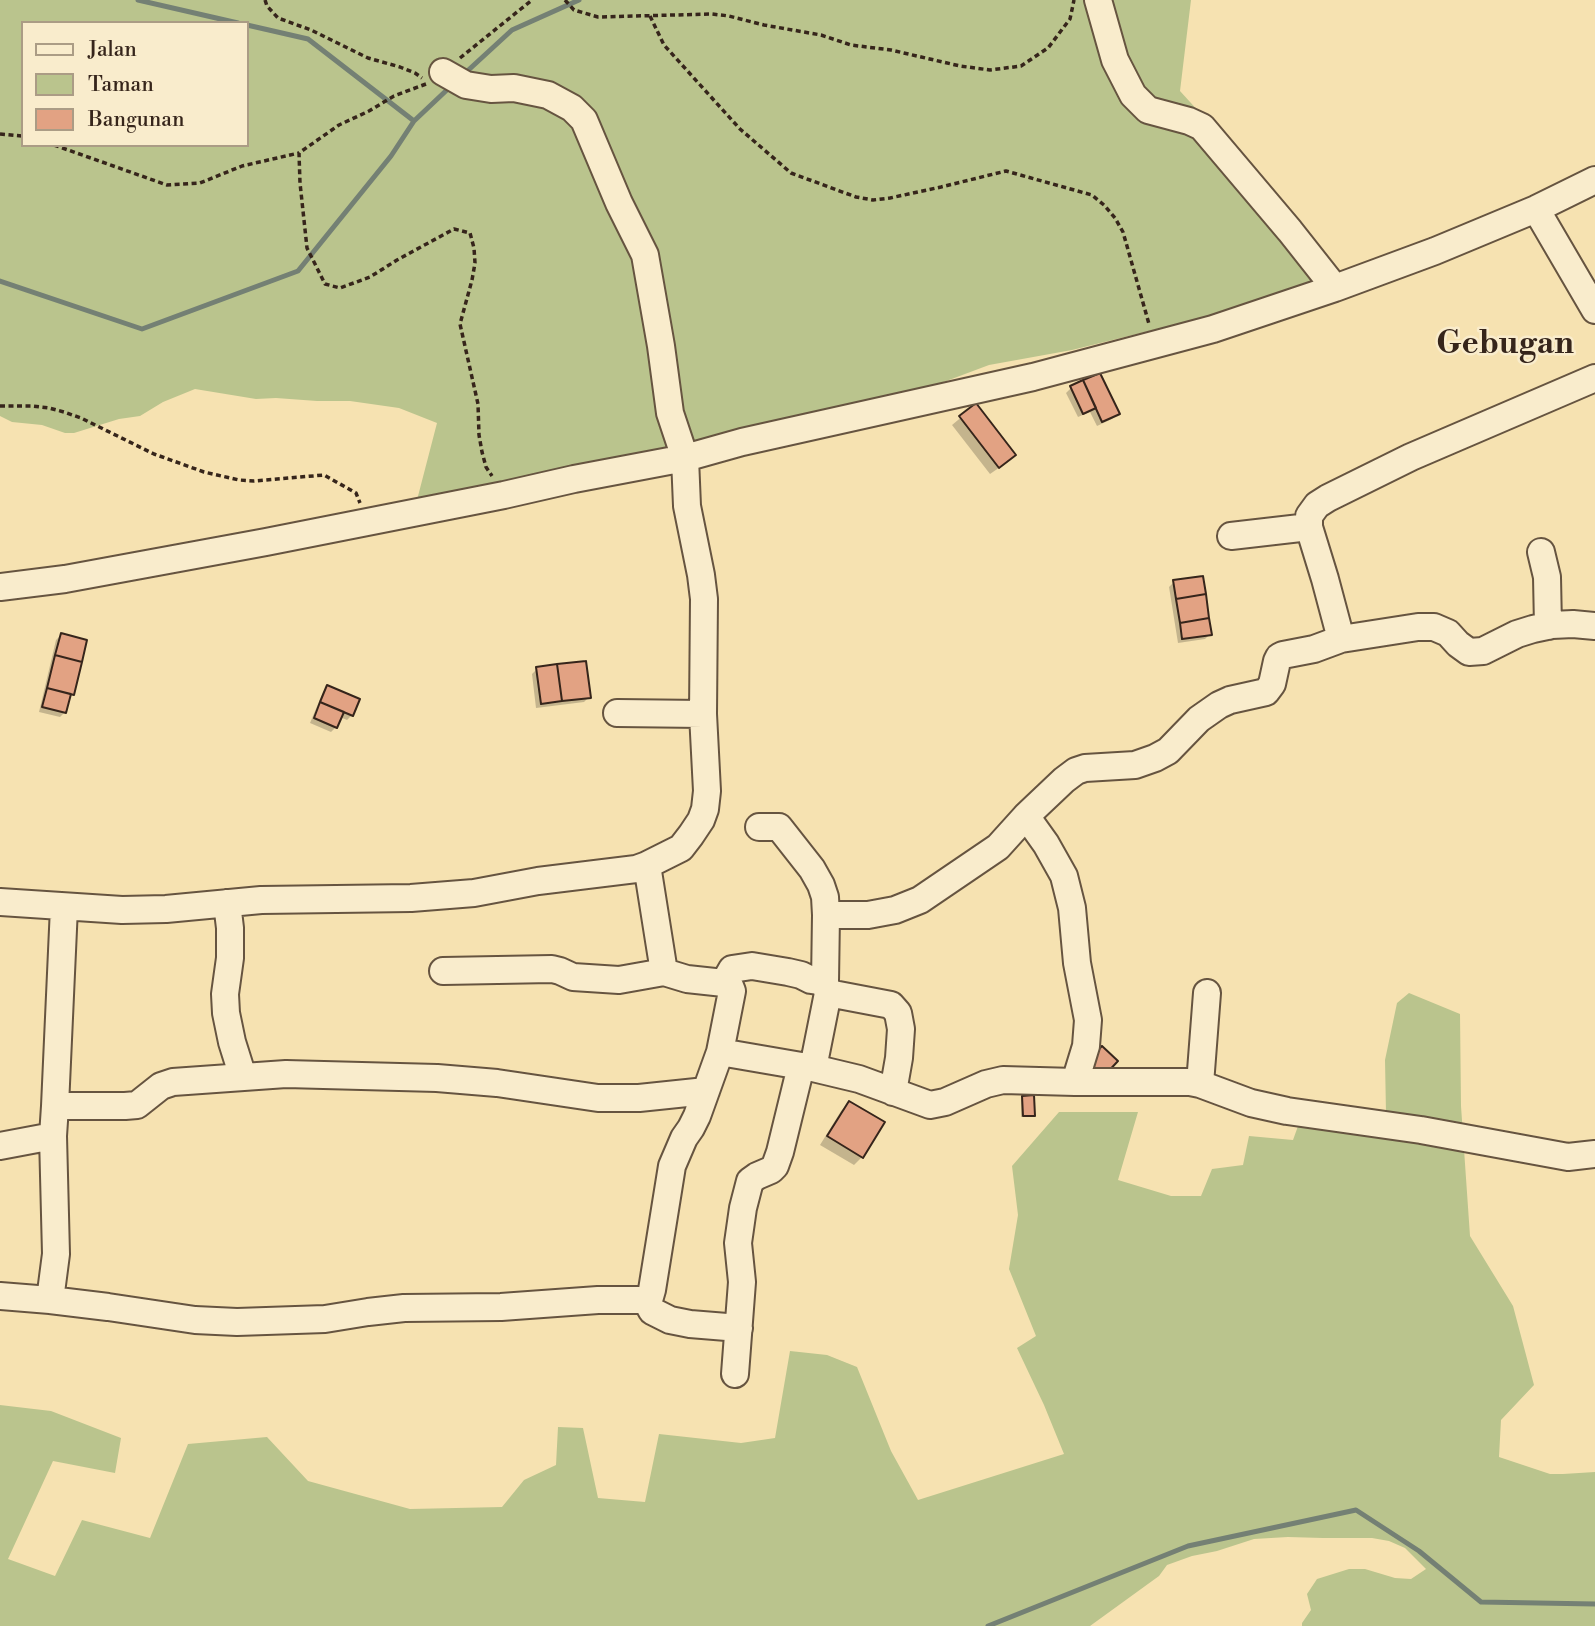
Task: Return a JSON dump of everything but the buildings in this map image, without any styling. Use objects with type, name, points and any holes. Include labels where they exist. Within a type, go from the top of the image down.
[{"type":"street","points":[[1098,0],[1115,60],[1133,95],[1148,110],[1202,127],[1335,288]]},
{"type":"street","points":[[0,902],[122,910],[274,900],[448,896],[636,869],[681,848],[701,820],[705,809],[706,771],[703,714],[704,599],[687,506],[685,458],[670,413],[662,346],[645,256],[618,203],[584,120],[572,108],[548,95],[514,88],[491,89],[453,78]]},
{"type":"street","points":[[0,587],[65,579],[504,495],[685,458],[742,442],[1033,377],[1213,329],[1335,288],[1435,251],[1536,209],[1595,180]]},
{"type":"street","points":[[1536,209],[1595,310]]},
{"type":"street","points":[[1341,639],[1309,527],[1308,516],[1317,505],[1411,457],[1595,378]]},
{"type":"street","points":[[1231,536],[1309,527]]},
{"type":"street","points":[[1542,552],[1547,577],[1548,626]]},
{"type":"street","points":[[826,915],[867,915],[895,910],[920,900],[998,848],[1026,816],[1076,771],[1093,767],[1135,765],[1155,758],[1168,751],[1199,719],[1219,705],[1240,697],[1266,692],[1272,684],[1277,661],[1283,654],[1314,649],[1341,639],[1418,627],[1434,627],[1448,633],[1469,652],[1483,651],[1517,634],[1548,626],[1595,626]]},
{"type":"street","points":[[617,713],[703,714]]},
{"type":"street","points":[[1026,816],[1064,876],[1072,908],[1077,963],[1088,1020],[1086,1046],[1075,1082]]},
{"type":"street","points":[[735,1374],[742,1282],[738,1242],[743,1208],[750,1181],[775,1166],[807,1067],[827,987],[825,897],[821,885],[779,827],[759,827]]},
{"type":"street","points":[[647,865],[664,972]]},
{"type":"street","points":[[228,903],[230,948],[225,994],[226,1013],[243,1077]]},
{"type":"street","points":[[50,1300],[57,1254],[53,1136],[64,907]]},
{"type":"street","points":[[724,983],[732,969],[752,966],[788,971],[827,987],[891,1005],[898,1013],[901,1029],[893,1092]]},
{"type":"street","points":[[0,1296],[50,1300],[195,1320],[237,1322],[325,1319],[404,1308],[501,1307],[598,1300],[646,1300],[652,1290],[672,1166],[697,1116],[720,1052],[732,991],[730,986],[664,972],[619,981],[573,977],[552,969],[443,971]]},
{"type":"street","points":[[1200,1084],[1207,993]]},
{"type":"street","points":[[720,1052],[859,1079],[930,1105],[945,1102],[995,1080],[1178,1081],[1200,1084],[1251,1103],[1287,1111],[1421,1130],[1568,1157],[1595,1154]]},
{"type":"street","points":[[55,1106],[137,1105],[161,1086],[173,1083],[286,1074],[437,1078],[497,1083],[598,1098],[639,1098],[706,1091]]},
{"type":"street","points":[[0,1146],[53,1136]]},
{"type":"street","points":[[646,1300],[652,1311],[670,1320],[739,1328]]},
{"type":"path","points":[[60,147],[167,184],[200,183],[242,166],[299,153],[339,125],[394,96],[429,83],[400,67],[368,58],[311,30],[278,18],[265,0]]},
{"type":"path","points":[[453,78],[532,0]]},
{"type":"path","points":[[565,0],[574,10],[598,17],[712,14],[729,16],[821,35],[851,45],[891,50],[990,71],[1021,66],[1048,48],[1070,19],[1074,0]]},
{"type":"path","points":[[650,16],[664,45],[740,129],[791,173],[856,197],[873,200],[1006,171],[1092,195],[1115,218],[1123,232],[1147,312],[1150,347]]},
{"type":"path","points":[[0,134],[21,136]]},
{"type":"path","points":[[299,153],[307,248],[326,284],[340,288],[370,277],[454,229],[470,233],[475,263],[460,324],[478,404],[479,435],[486,467],[504,495]]},
{"type":"path","points":[[0,406],[33,406],[64,412],[154,454],[222,477],[254,481],[324,475],[356,493],[363,522]]},
{"type":"green space","points":[[0,0],[1191,0],[1180,91],[1294,216],[1338,273],[1214,315],[1072,350],[989,365],[925,389],[417,500],[437,423],[399,408],[350,401],[256,399],[195,389],[163,402],[140,416],[119,419],[74,433],[65,433],[42,425],[12,422],[0,416]]},
{"type":"green space","points":[[1409,993],[1460,1014],[1461,1106],[1470,1236],[1513,1306],[1534,1385],[1501,1420],[1499,1457],[1550,1474],[1595,1472],[1595,1626],[1302,1626],[1311,1610],[1307,1594],[1317,1579],[1349,1569],[1365,1569],[1395,1578],[1411,1579],[1426,1569],[1405,1548],[1389,1541],[1372,1538],[1288,1537],[1254,1539],[1167,1565],[1159,1576],[1090,1626],[0,1626],[0,1405],[51,1411],[121,1438],[115,1473],[53,1461],[8,1559],[55,1576],[82,1520],[150,1538],[188,1444],[267,1437],[308,1481],[410,1509],[502,1507],[524,1480],[556,1465],[558,1427],[583,1428],[598,1498],[645,1502],[659,1434],[741,1443],[775,1438],[790,1351],[827,1355],[857,1367],[891,1451],[918,1500],[1064,1454],[1017,1348],[1036,1336],[1009,1269],[1018,1215],[1012,1166],[1059,1112],[1138,1112],[1118,1180],[1171,1196],[1201,1196],[1212,1169],[1243,1165],[1249,1136],[1293,1140],[1306,1104],[1386,1113],[1385,1060],[1397,1003]]},
{"type":"waterway","points":[[138,0],[229,21]]},
{"type":"waterway","points":[[463,75],[512,30],[579,0]]},
{"type":"waterway","points":[[248,25],[308,39],[414,121]]},
{"type":"waterway","points":[[0,281],[142,329],[298,271],[391,156],[414,121],[450,87]]},
{"type":"waterway","points":[[988,1626],[1188,1546],[1356,1510],[1419,1551],[1481,1602],[1595,1604]]},
{"type":"district","name":"Gebugan","points":[[1505,345]]}]
